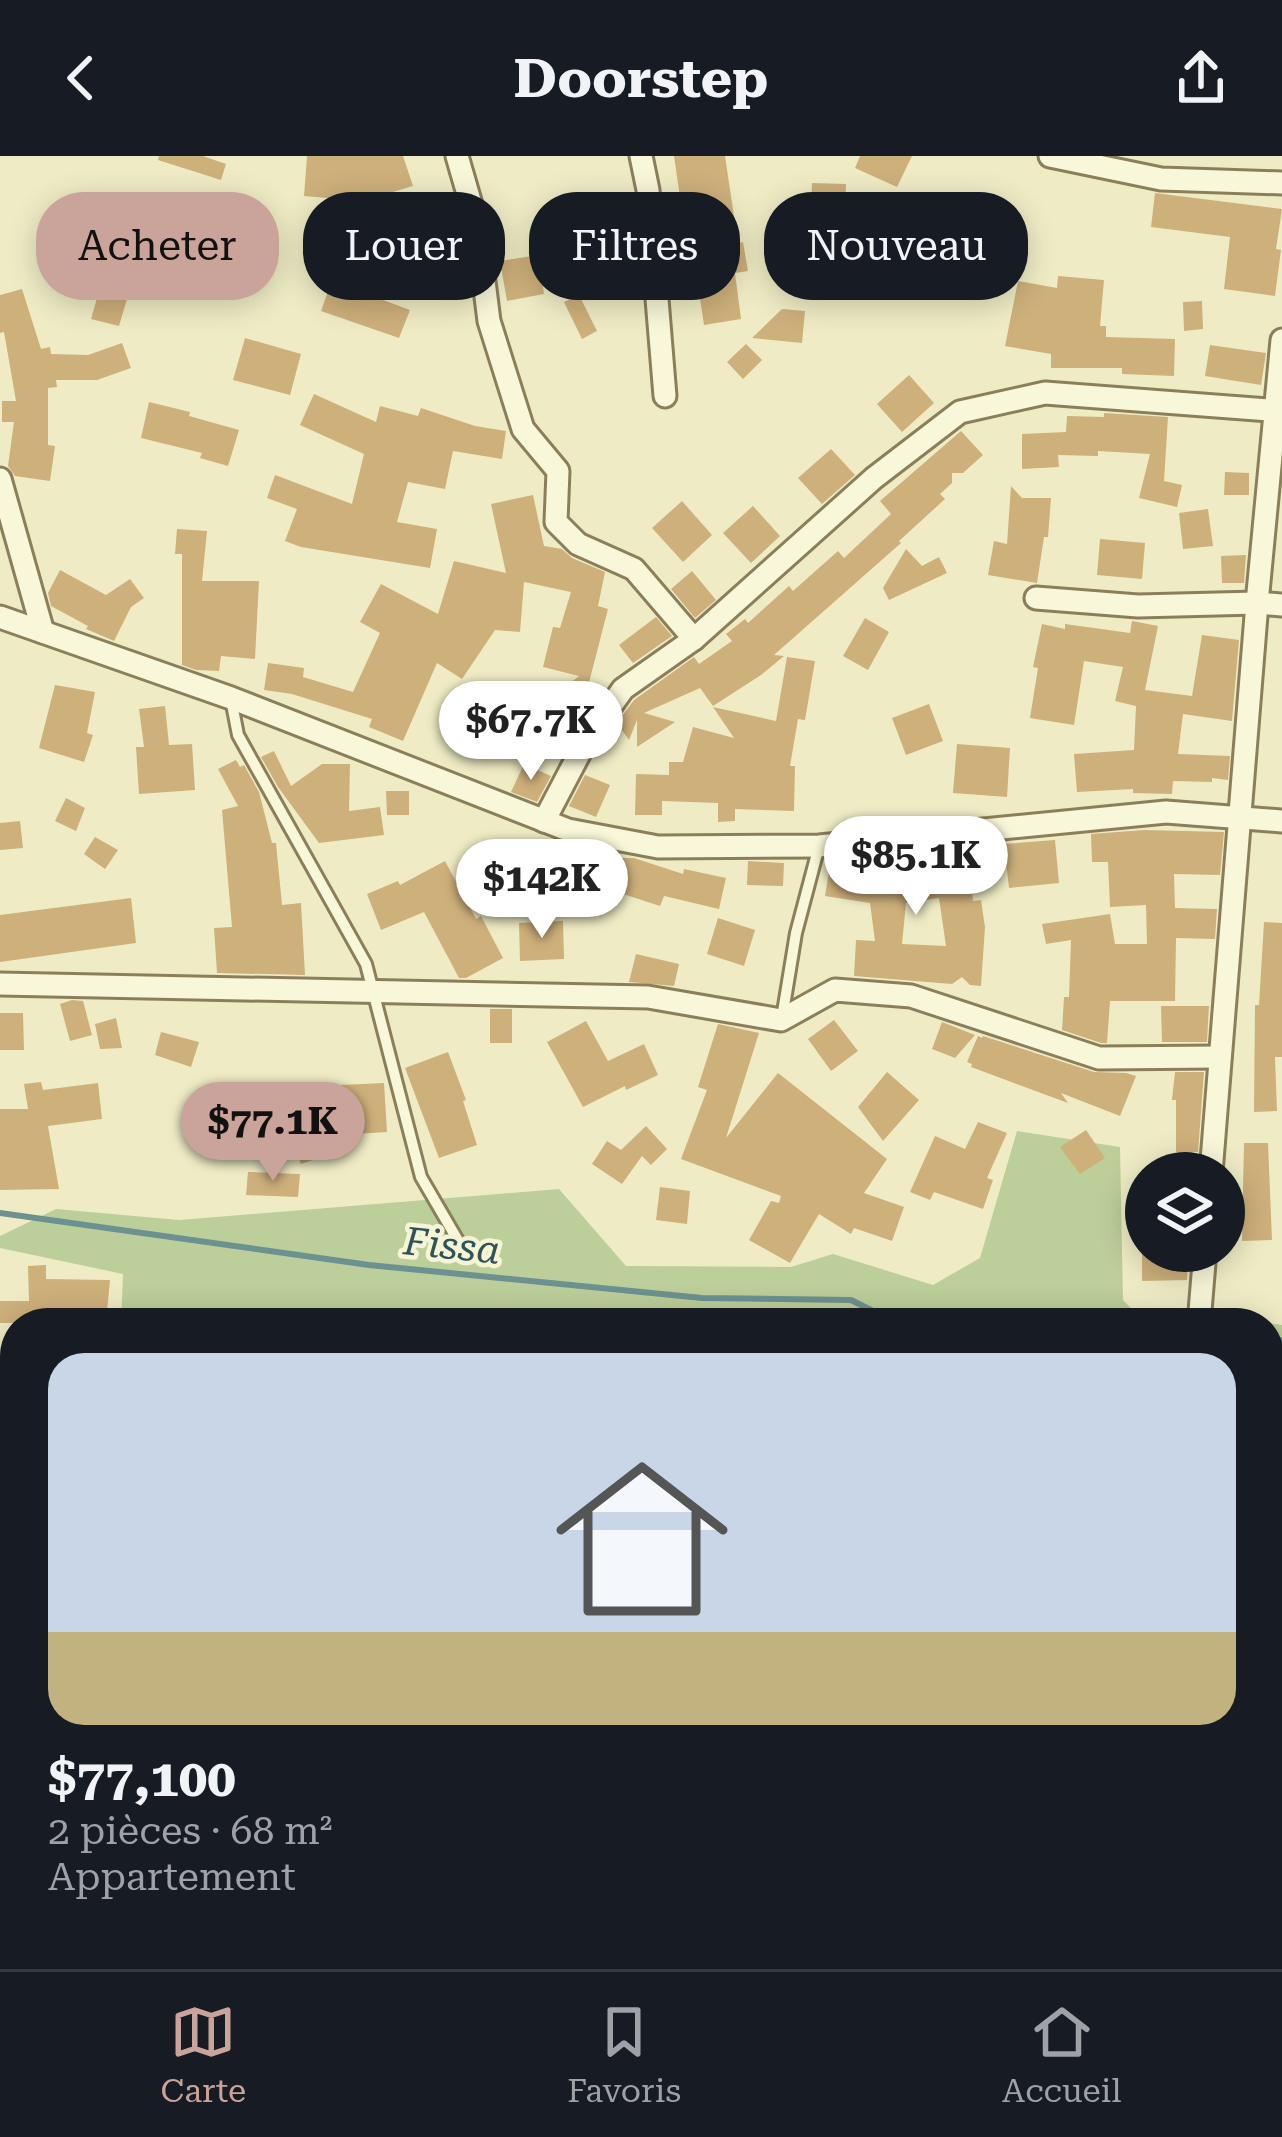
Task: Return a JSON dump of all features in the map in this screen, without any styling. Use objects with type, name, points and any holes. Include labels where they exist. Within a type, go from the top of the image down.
[{"type":"street","points":[[457,156],[477,225],[489,321],[523,429],[558,471],[556,522],[578,544],[634,568],[694,639]]},
{"type":"street","points":[[1050,156],[1161,179],[1282,183]]},
{"type":"street","points":[[641,160],[665,396]]},
{"type":"street","points":[[1213,1152],[1282,340]]},
{"type":"street","points":[[544,821],[586,739],[622,689],[694,639],[874,478],[960,412],[1045,394],[1278,411]]},
{"type":"street","points":[[0,478],[44,632]]},
{"type":"street","points":[[1036,598],[1138,605],[1282,605]]},
{"type":"street","points":[[0,617],[231,698],[568,830],[658,847],[819,846],[1166,812],[1282,821]]},
{"type":"street","points":[[0,984],[648,997],[781,1020],[835,991],[911,995],[1099,1058],[1220,1057]]},
{"type":"street","points":[[1200,1308],[1203,1272]]},
{"type":"lane","points":[[231,698],[238,735],[366,964],[422,1177],[460,1244]]},
{"type":"lane","points":[[781,1020],[796,933],[819,846]]},
{"type":"green space","points":[[1017,1131],[1120,1147],[1123,1300],[1131,1308],[122,1308],[123,1274],[0,1248],[0,1236],[56,1209],[179,1220],[559,1189],[626,1266],[791,1267],[833,1254],[933,1285],[980,1258]]},
{"type":"building","points":[[159,156],[203,156],[226,164],[221,180],[158,160]]},
{"type":"building","points":[[307,156],[403,156],[413,186],[393,192],[304,192]]},
{"type":"building","points":[[674,156],[725,156],[730,192],[679,192]]},
{"type":"building","points":[[860,156],[912,156],[897,187],[855,168]]},
{"type":"building","points":[[812,183],[846,184],[846,192],[812,192]]},
{"type":"building","points":[[1155,193],[1282,209],[1275,296],[1224,289],[1230,237],[1151,227]]},
{"type":"building","points":[[743,242],[748,271],[740,272],[740,243]]},
{"type":"building","points":[[529,256],[529,297],[507,301],[505,260]]},
{"type":"building","points":[[1058,276],[1104,280],[1100,326],[1106,326],[1106,337],[1175,339],[1174,376],[1122,374],[1122,368],[1051,368],[1051,354],[1005,346],[1014,300],[1028,300],[1028,283],[1057,288]]},
{"type":"building","points":[[22,289],[41,349],[50,347],[51,354],[88,355],[122,343],[131,368],[97,380],[56,380],[57,387],[48,388],[48,445],[55,446],[50,481],[15,476],[8,466],[14,422],[2,422],[2,401],[16,401],[4,332],[0,333],[0,295]]},
{"type":"building","points":[[96,300],[127,300],[119,326],[91,319]]},
{"type":"building","points":[[325,300],[383,300],[410,310],[399,338],[321,311]]},
{"type":"building","points":[[582,300],[597,331],[582,339],[564,302]]},
{"type":"building","points":[[700,300],[739,300],[741,319],[704,325]]},
{"type":"building","points":[[1202,301],[1203,329],[1184,331],[1183,302]]},
{"type":"building","points":[[782,309],[805,311],[802,343],[752,338]]},
{"type":"building","points":[[245,338],[301,354],[290,395],[233,380]]},
{"type":"building","points":[[746,344],[762,360],[743,379],[727,362]]},
{"type":"building","points":[[1210,345],[1266,353],[1261,385],[1205,376]]},
{"type":"building","points":[[909,375],[934,403],[902,432],[877,404]]},
{"type":"building","points":[[314,394],[376,422],[380,406],[418,416],[421,408],[506,431],[502,459],[453,451],[445,489],[408,482],[397,522],[437,529],[430,568],[285,541],[297,509],[267,498],[275,475],[352,504],[364,454],[300,425]]},
{"type":"building","points":[[149,402],[239,430],[228,466],[200,458],[202,453],[141,438]]},
{"type":"building","points":[[1104,413],[1168,417],[1164,481],[1182,485],[1177,507],[1139,498],[1150,454],[1058,455],[1059,467],[1022,469],[1022,434],[1066,432],[1067,416],[1104,417]]},
{"type":"building","points":[[961,431],[983,455],[963,473],[952,473],[952,483],[940,494],[945,499],[774,655],[784,656],[713,706],[700,688],[644,713],[675,722],[637,747],[637,720],[629,740],[617,723],[634,700],[694,657],[699,664],[732,641],[726,634],[745,619],[748,623],[789,586],[793,591],[838,551],[844,558],[891,514],[880,501]]},
{"type":"building","points":[[831,449],[855,475],[822,504],[798,478]]},
{"type":"building","points":[[1225,472],[1249,473],[1249,495],[1224,495]]},
{"type":"building","points":[[1011,486],[1022,498],[1051,498],[1037,583],[988,575],[994,541],[1007,544]]},
{"type":"building","points":[[533,495],[544,546],[562,549],[605,572],[598,606],[608,609],[585,698],[589,710],[557,736],[536,710],[579,676],[543,667],[553,627],[560,628],[571,592],[524,582],[520,632],[495,630],[462,679],[437,663],[403,741],[369,727],[372,719],[264,690],[268,663],[304,668],[303,677],[353,692],[380,633],[360,622],[381,584],[438,614],[454,561],[506,573],[491,504]]},
{"type":"building","points":[[682,501],[712,535],[683,562],[652,528]]},
{"type":"building","points":[[753,506],[780,536],[751,563],[723,533]]},
{"type":"building","points":[[1208,509],[1213,546],[1183,549],[1179,513]]},
{"type":"building","points":[[177,529],[207,531],[202,581],[259,581],[255,659],[221,656],[219,671],[182,665],[182,554],[175,554]]},
{"type":"building","points":[[1100,539],[1145,543],[1142,579],[1097,575]]},
{"type":"building","points":[[906,549],[922,566],[939,557],[947,573],[889,600],[883,588]]},
{"type":"building","points":[[1246,555],[1244,583],[1222,583],[1221,556]]},
{"type":"building","points":[[60,570],[106,595],[130,579],[144,598],[131,607],[114,641],[51,606],[48,593]]},
{"type":"building","points":[[692,571],[716,600],[695,618],[671,589]]},
{"type":"building","points":[[656,617],[672,636],[633,663],[619,645]]},
{"type":"building","points":[[865,618],[889,632],[868,670],[843,656]]},
{"type":"building","points":[[1132,621],[1158,626],[1145,690],[1192,696],[1202,635],[1239,640],[1232,721],[1183,714],[1178,754],[1230,756],[1228,780],[1173,781],[1172,794],[1133,793],[1133,789],[1077,792],[1074,754],[1134,750],[1136,706],[1115,701],[1123,667],[1084,661],[1074,725],[1030,718],[1042,624],[1130,633]]},
{"type":"building","points":[[787,657],[815,661],[805,720],[798,719],[790,766],[795,766],[794,811],[735,809],[735,821],[718,822],[718,803],[662,801],[662,815],[635,815],[636,774],[669,775],[669,762],[683,762],[693,727],[734,738],[713,707],[776,721]]},
{"type":"building","points":[[55,685],[95,692],[87,733],[93,735],[84,762],[39,748]]},
{"type":"building","points":[[929,704],[943,741],[906,755],[892,718]]},
{"type":"building","points":[[165,706],[169,745],[192,744],[195,790],[139,794],[136,747],[144,747],[139,709]]},
{"type":"building","points":[[957,744],[1010,748],[1007,797],[953,793]]},
{"type":"building","points":[[274,751],[291,786],[322,764],[350,764],[349,811],[380,807],[384,835],[319,843],[261,757]]},
{"type":"building","points":[[236,760],[259,792],[272,843],[276,843],[282,905],[301,903],[305,975],[217,973],[214,928],[232,927],[222,810],[238,806],[218,769]]},
{"type":"building","points":[[524,764],[551,776],[537,802],[511,792]]},
{"type":"building","points":[[585,775],[610,785],[596,817],[569,806]]},
{"type":"building","points":[[386,791],[409,791],[409,815],[387,815]]},
{"type":"building","points":[[66,798],[85,808],[76,831],[55,821]]},
{"type":"building","points":[[20,821],[23,848],[0,850],[0,823]]},
{"type":"building","points":[[1224,832],[1220,875],[1174,874],[1175,908],[1217,909],[1215,939],[1176,938],[1175,1001],[1110,1001],[1107,1043],[1101,1043],[1062,1030],[1064,997],[1069,997],[1071,940],[1046,944],[1042,924],[1110,914],[1115,944],[1147,944],[1146,905],[1110,907],[1108,862],[1092,862],[1091,834]]},
{"type":"building","points":[[95,837],[118,850],[105,869],[84,854]]},
{"type":"building","points":[[1055,840],[1059,883],[1009,888],[1004,844]]},
{"type":"building","points":[[968,851],[973,901],[981,900],[985,927],[981,986],[970,985],[962,977],[952,984],[854,976],[856,940],[875,941],[870,903],[825,896],[831,860],[860,864]],"holes":[[[939,898],[946,946],[902,944],[906,903]]]},
{"type":"building","points":[[565,858],[634,858],[683,874],[684,869],[726,878],[719,909],[664,896],[660,906],[620,893],[622,886],[565,886]]},
{"type":"building","points":[[445,861],[503,958],[466,978],[459,978],[424,912],[381,930],[367,894],[398,881],[400,885]]},
{"type":"building","points":[[748,861],[784,863],[783,886],[747,885]]},
{"type":"building","points":[[131,898],[136,943],[0,962],[0,915]]},
{"type":"building","points":[[718,918],[755,930],[744,966],[707,954]]},
{"type":"building","points":[[563,921],[564,959],[520,961],[519,923]]},
{"type":"building","points":[[1264,922],[1282,923],[1282,1057],[1275,1057],[1277,1111],[1254,1112],[1255,1005],[1259,1005]]},
{"type":"building","points":[[636,954],[679,964],[674,986],[629,982]]},
{"type":"building","points":[[83,1001],[92,1035],[70,1041],[60,1004]]},
{"type":"building","points":[[1161,1006],[1209,1006],[1207,1042],[1162,1042]]},
{"type":"building","points":[[490,1009],[512,1009],[512,1043],[490,1043]]},
{"type":"building","points":[[0,1013],[23,1013],[24,1050],[0,1050]]},
{"type":"building","points":[[116,1018],[122,1048],[100,1049],[95,1024]]},
{"type":"building","points":[[834,1020],[858,1051],[831,1071],[808,1039]]},
{"type":"building","points":[[586,1021],[608,1061],[644,1044],[658,1075],[583,1107],[547,1042]]},
{"type":"building","points":[[942,1022],[975,1035],[955,1058],[932,1049]]},
{"type":"building","points":[[718,1024],[759,1033],[726,1138],[778,1073],[887,1159],[864,1193],[904,1207],[892,1241],[854,1228],[851,1234],[819,1214],[790,1263],[749,1240],[771,1201],[779,1203],[781,1196],[681,1159],[707,1090],[698,1087]]},
{"type":"building","points":[[161,1032],[199,1042],[191,1067],[155,1055]]},
{"type":"building","points":[[978,1036],[1094,1072],[1136,1076],[1120,1116],[1061,1093],[1068,1103],[971,1067],[967,1062]]},
{"type":"building","points":[[448,1052],[477,1145],[439,1158],[405,1068]]},
{"type":"building","points":[[887,1072],[919,1100],[883,1141],[858,1107]]},
{"type":"building","points":[[1175,1072],[1204,1072],[1198,1152],[1176,1152],[1176,1100],[1172,1100]]},
{"type":"building","points":[[41,1082],[43,1090],[98,1083],[102,1119],[48,1126],[59,1189],[0,1190],[0,1109],[28,1109],[24,1084]]},
{"type":"building","points":[[384,1083],[387,1132],[323,1136],[330,1154],[301,1164],[285,1133],[342,1112],[341,1085]]},
{"type":"building","points":[[211,1109],[245,1126],[226,1160],[191,1143]]},
{"type":"building","points":[[978,1122],[1007,1133],[987,1178],[993,1180],[983,1209],[934,1192],[930,1200],[910,1192],[935,1136],[965,1149]]},
{"type":"building","points":[[646,1126],[667,1149],[651,1165],[642,1156],[622,1184],[592,1164],[607,1141],[621,1150]]},
{"type":"building","points":[[1086,1130],[1105,1158],[1080,1174],[1060,1147]]},
{"type":"building","points":[[1244,1143],[1268,1143],[1272,1240],[1245,1241]]},
{"type":"building","points":[[248,1172],[300,1174],[298,1197],[246,1195]]},
{"type":"building","points":[[660,1187],[690,1191],[687,1224],[656,1220]]},
{"type":"building","points":[[46,1265],[46,1279],[110,1280],[107,1308],[0,1308],[0,1301],[29,1301],[28,1266]]},
{"type":"building","points":[[1142,1272],[1188,1272],[1187,1280],[1142,1281]]},
{"type":"waterway","name":"Fissa","points":[[0,1213],[369,1265],[702,1298],[851,1300],[867,1308]]}]
